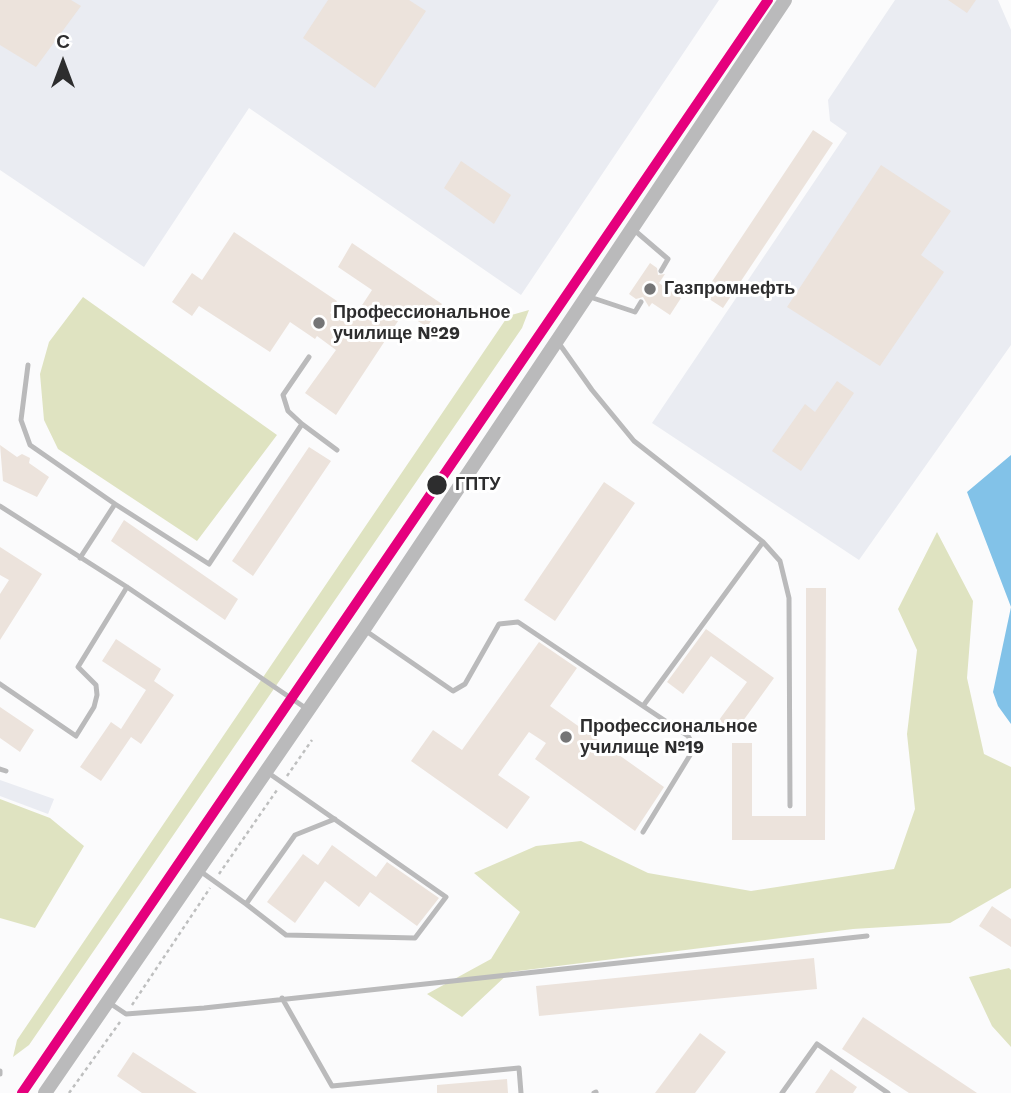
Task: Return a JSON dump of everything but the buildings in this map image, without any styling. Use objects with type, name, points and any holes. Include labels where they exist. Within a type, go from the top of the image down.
[{"type":"street","points":[[46,1093],[363,629],[785,0]]},
{"type":"lane","points":[[632,228],[668,259],[661,271]]},
{"type":"lane","points":[[587,296],[635,312],[641,302]]},
{"type":"lane","points":[[557,339],[592,390],[634,441],[763,542],[780,561],[789,598],[790,806]]},
{"type":"lane","points":[[309,357],[283,395],[288,411],[337,450]]},
{"type":"lane","points":[[28,365],[21,420],[30,445],[209,564],[302,424]]},
{"type":"lane","points":[[80,558],[115,504]]},
{"type":"lane","points":[[0,506],[127,587],[307,709]]},
{"type":"lane","points":[[643,706],[763,542]]},
{"type":"lane","points":[[0,684],[76,736],[94,707],[97,695],[96,685],[78,667],[127,587]]},
{"type":"lane","points":[[363,629],[453,691],[465,684],[499,624],[518,622],[688,736],[695,747],[643,832]]},
{"type":"lane","points":[[197,869],[286,935],[415,938],[446,897],[265,770]]},
{"type":"lane","points":[[246,904],[295,835],[335,819]]},
{"type":"lane","points":[[108,1002],[126,1014],[867,936]]},
{"type":"lane","points":[[282,998],[332,1090],[519,1068],[521,1093]]},
{"type":"lane","points":[[782,1093],[817,1044],[888,1093]]},
{"type":"path","points":[[69,1093],[126,1014],[312,740]]},
{"type":"shaded area","points":[[0,0],[719,0],[521,295],[249,108],[144,267],[0,170]]},
{"type":"shaded area","points":[[895,0],[998,0],[1011,30],[1011,345],[859,560],[652,423],[847,133],[830,121],[828,100]]},
{"type":"shaded area","points":[[0,780],[54,799],[48,814],[0,796]]},
{"type":"green space","points":[[83,297],[277,435],[197,541],[58,449],[44,420],[40,374],[49,342]]},
{"type":"green space","points":[[529,310],[522,328],[29,1045],[13,1057],[17,1040],[508,316]]},
{"type":"green space","points":[[937,532],[973,601],[967,678],[984,754],[1011,767],[1011,888],[950,923],[853,929],[510,972],[462,1017],[427,994],[491,959],[520,912],[474,873],[536,846],[581,841],[648,873],[751,891],[894,869],[915,809],[907,734],[917,650],[898,609]]},
{"type":"green space","points":[[0,799],[50,818],[84,846],[35,928],[0,918]]},
{"type":"green space","points":[[1009,968],[1011,1047],[992,1026],[969,977]]},
{"type":"water","points":[[1011,455],[1011,607],[967,492]]},
{"type":"water","points":[[1011,607],[1011,724],[998,706],[993,692]]},
{"type":"transit line","points":[[22,1093],[768,0]]},
{"type":"place","name":"Газпромнефть","points":[[650,289]]},
{"type":"place","name":"Профессиональное училище №29","points":[[319,323]]},
{"type":"place","name":"ГПТУ","points":[[437,485]]},
{"type":"place","name":"Профессиональное училище №19","points":[[566,737]]}]
